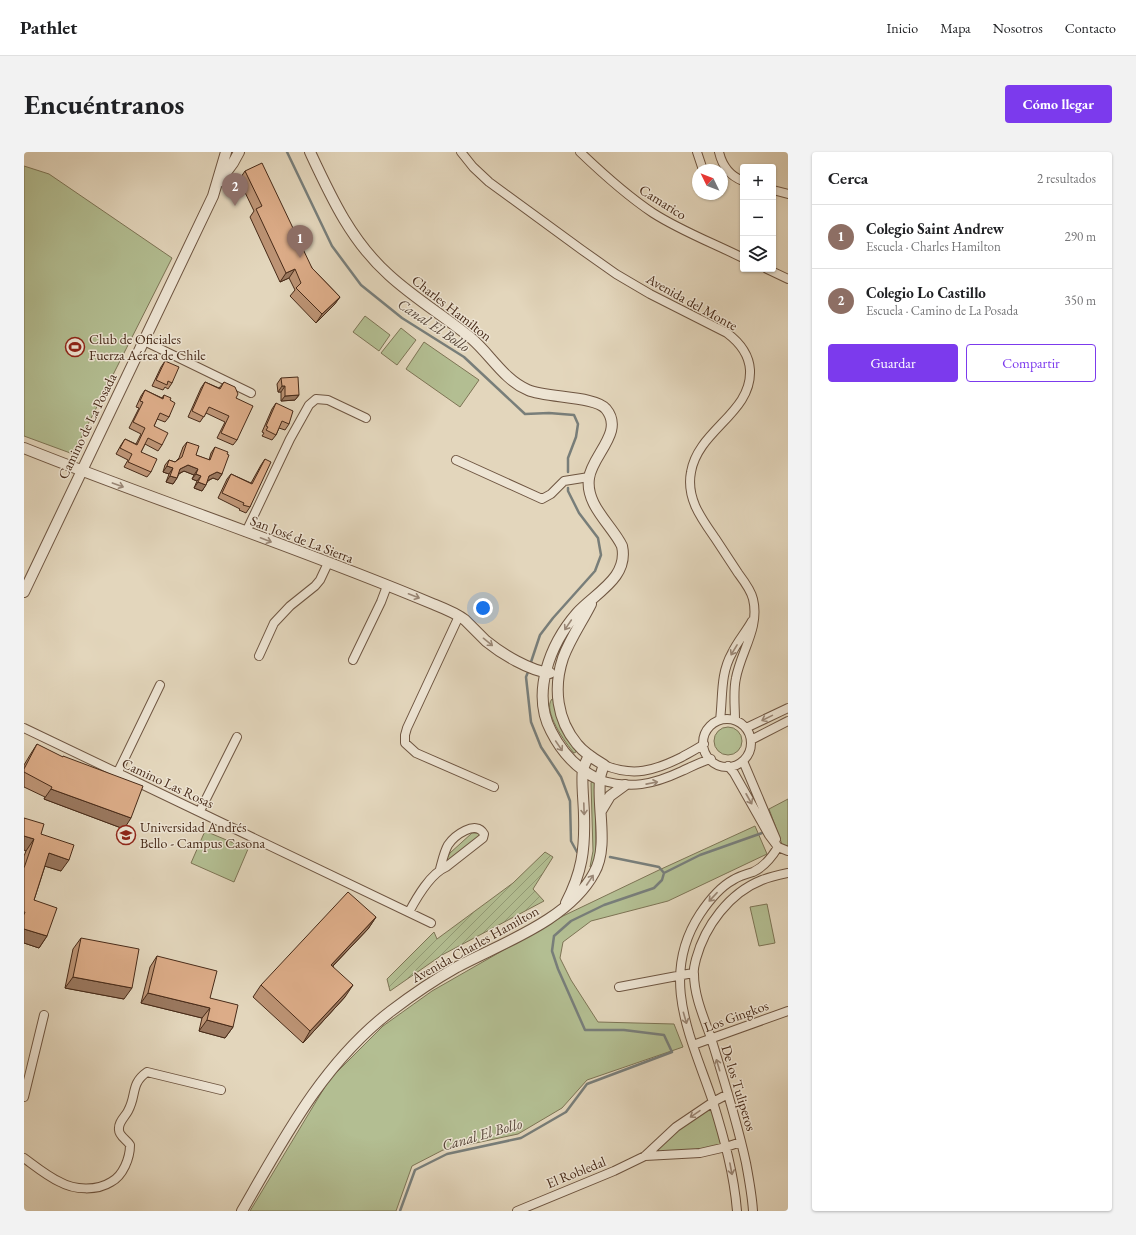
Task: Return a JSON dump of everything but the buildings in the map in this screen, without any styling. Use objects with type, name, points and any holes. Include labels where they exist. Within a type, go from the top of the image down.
[{"type":"street","name":"Camino de La Posada","points":[[24,592],[179,268],[216,186],[226,152]]},
{"type":"street","name":"Camino de La Posada","points":[[216,186],[234,164],[239,152]]},
{"type":"street","name":"Charles Hamilton","points":[[310,152],[334,204],[352,233],[378,265],[399,284],[471,338],[516,384],[546,395],[592,401],[605,407],[610,414],[612,420],[611,432],[593,464],[588,485],[593,503],[619,539],[622,546],[624,554],[621,568],[617,575],[578,612],[568,624],[549,660],[545,673],[542,694],[543,706],[549,728],[564,752],[583,770],[600,780]]},
{"type":"street","name":"Avenida del Monte","points":[[461,152],[473,167],[489,182],[593,258],[650,294],[727,333],[745,352],[748,359],[750,372],[747,390],[736,407],[700,447],[693,463],[690,484],[692,497],[697,512],[751,593],[754,604],[752,634],[736,678],[735,720]]},
{"type":"street","name":"Camarico","points":[[580,152],[620,189],[653,213],[670,223],[740,257]]},
{"type":"street","points":[[697,152],[701,164]]},
{"type":"street","points":[[719,152],[728,172],[740,179]]},
{"type":"street","points":[[776,191],[788,194]]},
{"type":"street","points":[[773,272],[788,279]]},
{"type":"street","points":[[144,341],[251,393]]},
{"type":"street","points":[[246,532],[290,439],[309,405],[316,399],[328,400],[366,418]]},
{"type":"street","name":"San José de La Sierra","points":[[24,448],[434,604],[459,616],[488,642],[502,652],[545,673],[559,675]]},
{"type":"street","points":[[456,460],[542,499],[551,494],[564,480],[589,477]]},
{"type":"street","points":[[259,656],[274,622],[290,606],[318,583],[328,563]]},
{"type":"street","points":[[353,660],[381,602],[387,586]]},
{"type":"street","name":"Charles Hamilton","points":[[594,597],[564,658],[559,675],[558,701],[563,720],[575,741],[589,755],[604,765]]},
{"type":"street","points":[[459,616],[407,728],[405,743],[416,753],[494,787]]},
{"type":"street","points":[[720,720],[723,682],[726,666],[732,652],[748,629],[754,617]]},
{"type":"street","points":[[117,774],[160,685]]},
{"type":"street","points":[[746,728],[788,708]]},
{"type":"street","points":[[720,720],[735,720],[746,728],[751,740],[749,751],[743,761],[733,766],[719,764],[710,759],[706,752],[704,744],[705,735],[709,728],[720,720]]},
{"type":"street","points":[[751,740],[788,721]]},
{"type":"street","name":"Camino Las Rosas","points":[[24,728],[117,774],[200,811],[431,923]]},
{"type":"street","points":[[200,811],[237,737]]},
{"type":"street","points":[[604,765],[616,770],[630,772],[654,769],[674,761],[704,744]]},
{"type":"street","name":"Avenida Charles Hamilton","points":[[563,908],[576,881],[582,861],[584,846],[583,770],[589,755]]},
{"type":"street","points":[[600,780],[625,786],[660,781],[710,759]]},
{"type":"street","points":[[743,761],[778,847]]},
{"type":"street","name":"Avenida Charles Hamilton","points":[[242,1211],[303,1108],[329,1072],[357,1041],[389,1012],[423,987],[539,925],[563,908],[584,888],[597,869],[601,850],[600,780],[604,765]]},
{"type":"street","points":[[728,766],[734,773],[769,835],[778,847],[788,851]]},
{"type":"street","points":[[600,813],[610,796],[625,786]]},
{"type":"street","points":[[409,912],[418,894],[440,870],[483,838],[483,831],[480,829],[466,830],[454,839],[448,845],[440,870]]},
{"type":"street","name":"De los Tuliperos","points":[[737,1211],[735,1192],[726,1147],[713,1102],[682,1009],[680,976],[684,949],[699,915],[714,896],[733,880],[755,871],[768,861],[778,847]]},
{"type":"street","points":[[733,880],[762,880],[788,873]]},
{"type":"street","name":"De los Tuliperos","points":[[753,1211],[752,1196],[732,1103],[702,1012],[693,973],[701,944],[717,916],[737,896],[762,880]]},
{"type":"street","points":[[619,987],[693,973]]},
{"type":"street","name":"Los Gingkos","points":[[693,1045],[788,1011]]},
{"type":"street","points":[[24,1097],[44,1015]]},
{"type":"street","points":[[24,1158],[60,1182],[70,1186],[83,1188],[97,1187],[111,1183],[122,1172],[129,1155],[130,1145],[119,1133],[118,1128],[129,1109],[135,1087],[140,1077],[147,1072],[221,1090]]},
{"type":"street","name":"El Robledal","points":[[517,1211],[614,1171],[645,1156],[676,1127],[713,1102],[728,1094]]},
{"type":"street","name":"El Robledal","points":[[645,1156],[700,1153],[741,1142]]},
{"type":"green space","name":"Club de Oficiales Fuerza Aérea de Chile","points":[[24,166],[49,174],[172,258],[73,454],[24,436]]},
{"type":"green space","points":[[365,316],[390,335],[379,351],[353,332]]},
{"type":"green space","points":[[401,328],[416,340],[397,365],[381,353]]},
{"type":"green space","points":[[424,342],[479,380],[460,407],[406,369]]},
{"type":"green space","points":[[552,699],[554,699],[577,749],[574,753],[552,719],[550,704]]},
{"type":"green space","points":[[728,727],[734,728],[738,731],[741,735],[741,747],[738,751],[734,754],[728,755],[722,754],[718,751],[715,747],[714,741],[715,735],[718,731],[722,728]]},
{"type":"green space","points":[[592,781],[595,782],[596,850],[592,867],[590,867],[593,851]]},
{"type":"green space","points":[[788,799],[788,846],[783,847],[769,809]]},
{"type":"green space","points":[[755,826],[767,854],[668,901],[591,921],[563,942],[560,958],[571,980],[598,1022],[674,1024],[683,1047],[587,1080],[562,1108],[518,1134],[443,1150],[412,1166],[396,1211],[250,1211],[329,1080],[383,1026],[432,991],[563,916]]},
{"type":"green space","points":[[205,831],[248,849],[234,882],[191,863]]},
{"type":"green space","points":[[472,833],[480,833],[478,838],[448,861],[447,858],[450,853]]},
{"type":"green space","points":[[545,852],[553,857],[533,889],[544,901],[442,955],[390,991],[387,979],[434,932],[437,939],[513,883]]},
{"type":"green space","points":[[767,904],[775,943],[759,946],[750,907]]},
{"type":"green space","points":[[713,1102],[726,1147],[645,1156]]},
{"type":"waterway","name":"Canal El Bollo","points":[[287,152],[332,246],[361,285],[402,318],[464,357],[525,414],[549,413],[574,415],[578,424],[576,437],[568,458],[568,472]]},
{"type":"waterway","name":"Canal El Bollo","points":[[531,662],[540,635],[553,618],[595,571],[601,555],[598,538],[579,513],[568,491],[568,488]]},
{"type":"waterway","name":"Canal El Bollo","points":[[528,672],[526,677],[531,722],[541,747],[561,777],[570,801],[571,841],[577,852]]},
{"type":"waterway","points":[[664,873],[700,855],[762,833]]},
{"type":"waterway","name":"Canal El Bollo","points":[[400,1211],[415,1170],[447,1154],[521,1138],[566,1112],[587,1084],[672,1052],[664,1035],[624,1030],[585,1030],[558,969],[552,951],[554,936],[571,921],[604,905],[654,888],[662,880],[664,873],[659,867],[610,857]]},
{"type":"place","name":"Colegio Lo Castillo","points":[[235,206]]},
{"type":"place","name":"Colegio Saint Andrew","points":[[300,258]]},
{"type":"place","name":"Club de Oficiales Fuerza Aérea de Chile","points":[[75,347]]},
{"type":"place","name":"Universidad Andrés Bello - Campus Casona","points":[[126,835]]}]
